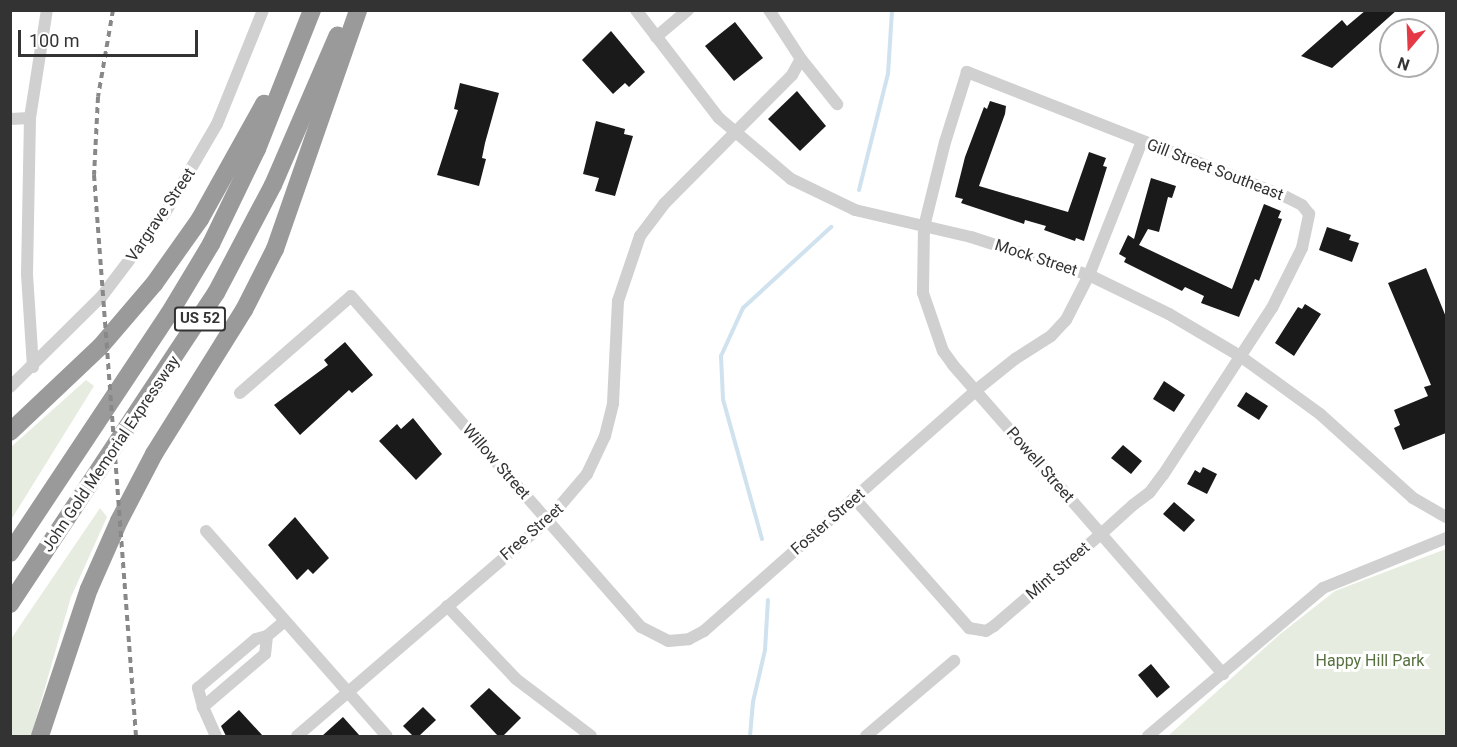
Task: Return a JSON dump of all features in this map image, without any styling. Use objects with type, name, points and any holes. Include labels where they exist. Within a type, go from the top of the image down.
[{"type":"highway","name":"John Gold Memorial Expressway","points":[[10,604],[216,293],[268,194],[348,10]]},
{"type":"highway","points":[[42,734],[83,606],[119,521],[154,454],[244,310],[274,249],[358,10]]},
{"type":"highway","name":"John Gold Memorial Expressway","points":[[10,553],[169,314],[211,244],[257,149],[310,14]]},
{"type":"highway","points":[[10,432],[100,347],[178,251],[220,187],[310,14]]},
{"type":"street","points":[[33,367],[27,274],[30,118],[47,10]]},
{"type":"street","name":"Vargrave Street","points":[[10,387],[33,367],[117,279],[171,203],[217,124],[263,10]]},
{"type":"street","name":"Mock Street","points":[[636,10],[734,134],[791,179],[855,210],[1018,250],[1089,275],[1169,314],[1240,356],[1320,414],[1413,498],[1446,517]]},
{"type":"street","points":[[656,37],[688,10]]},
{"type":"street","points":[[769,10],[801,59],[837,104]]},
{"type":"street","name":"Free Street","points":[[297,736],[547,521],[587,474],[605,436],[617,370],[618,301],[633,251],[664,204],[792,75],[801,59]]},
{"type":"street","name":"Gill Street Southeast","points":[[968,72],[1302,205],[1309,214],[1308,230],[1292,269],[1240,356]]},
{"type":"street","name":"Powell Street","points":[[968,72],[945,142],[924,227],[921,271],[927,313],[943,351],[975,391],[1223,674]]},
{"type":"street","points":[[10,119],[30,118]]},
{"type":"street","name":"Foster Street","points":[[675,641],[689,639],[704,631],[975,391],[1015,359],[1051,336],[1066,320],[1089,275],[1142,141]]},
{"type":"street","name":"Willow Street","points":[[240,393],[351,296],[641,627],[660,639],[675,641]]},
{"type":"street","name":"Mint Street","points":[[854,498],[969,628],[976,631],[994,626],[1157,484],[1240,356]]},
{"type":"street","points":[[206,531],[387,736]]},
{"type":"street","points":[[1148,736],[1323,588],[1446,538]]},
{"type":"street","points":[[447,606],[516,679],[591,736]]},
{"type":"street","points":[[216,736],[203,707],[198,688],[256,639],[267,636],[285,621]]},
{"type":"street","points":[[203,707],[266,654],[267,636]]},
{"type":"street","points":[[874,734],[954,661]]},
{"type":"green space","points":[[86,380],[94,386],[11,520],[11,447]]},
{"type":"green space","points":[[100,508],[107,517],[71,597],[31,736],[11,736],[11,639]]},
{"type":"green space","name":"Happy Hill Park","points":[[1446,549],[1446,736],[1168,736],[1279,635],[1335,591]]},
{"type":"building","points":[[1366,10],[1397,10],[1388,18],[1379,18],[1379,26],[1332,68],[1301,56],[1342,20],[1347,26]]},
{"type":"building","points":[[735,22],[763,58],[734,81],[705,46]]},
{"type":"building","points":[[611,31],[645,72],[629,87],[625,83],[613,94],[582,60]]},
{"type":"building","points":[[460,83],[499,93],[485,143],[482,158],[486,159],[479,186],[437,175],[458,110],[454,109]]},
{"type":"building","points":[[797,91],[826,126],[800,151],[768,119]]},
{"type":"building","points":[[990,101],[1006,106],[1005,114],[979,186],[1068,212],[1089,152],[1106,158],[1103,166],[1107,167],[1084,241],[1076,238],[1075,241],[1044,230],[1046,226],[1025,220],[1024,224],[961,203],[963,199],[955,197],[965,157],[984,107],[987,109]]},
{"type":"building","points":[[596,121],[625,129],[624,134],[633,136],[615,196],[595,191],[599,178],[583,174]]},
{"type":"building","points":[[1151,178],[1176,186],[1172,198],[1168,197],[1159,232],[1148,229],[1139,245],[1232,289],[1264,204],[1281,211],[1278,218],[1282,219],[1259,281],[1255,279],[1239,317],[1201,303],[1204,296],[1185,287],[1182,291],[1124,262],[1126,258],[1119,254],[1128,235],[1134,239]]},
{"type":"building","points":[[1327,227],[1351,235],[1349,240],[1359,243],[1352,262],[1319,250]]},
{"type":"building","points":[[1426,268],[1446,317],[1446,433],[1403,450],[1394,428],[1400,425],[1394,410],[1428,396],[1424,387],[1431,385],[1388,283]]},
{"type":"building","points":[[1305,304],[1321,314],[1294,356],[1275,343],[1298,307],[1302,309]]},
{"type":"building","points":[[345,342],[373,375],[352,393],[349,390],[300,435],[274,405],[328,365],[324,360]]},
{"type":"building","points":[[1164,381],[1185,395],[1174,412],[1153,399]]},
{"type":"building","points":[[1246,392],[1268,406],[1259,420],[1237,406]]},
{"type":"building","points":[[413,418],[442,454],[416,480],[379,441],[397,424],[401,429]]},
{"type":"building","points":[[1123,445],[1142,461],[1131,474],[1111,458]]},
{"type":"building","points":[[1203,467],[1217,474],[1207,494],[1187,484],[1195,470],[1200,473]]},
{"type":"building","points":[[1174,502],[1195,520],[1184,532],[1163,514]]},
{"type":"building","points":[[295,517],[329,558],[313,574],[308,569],[297,580],[268,545]]},
{"type":"building","points":[[1151,664],[1170,687],[1157,698],[1138,675]]},
{"type":"building","points":[[489,688],[521,718],[503,736],[498,736],[470,706]]},
{"type":"building","points":[[423,707],[436,720],[419,736],[413,736],[403,726]]},
{"type":"building","points":[[239,710],[263,736],[226,736],[221,726]]},
{"type":"building","points":[[343,717],[360,736],[322,736]]},
{"type":"waterway","points":[[859,190],[888,74],[892,10]]},
{"type":"waterway","points":[[762,539],[723,399],[721,356],[743,308],[831,227]]},
{"type":"waterway","points":[[750,736],[753,702],[765,650],[768,600]]},
{"type":"railway","points":[[113,10],[98,97],[94,175],[136,736]]}]
